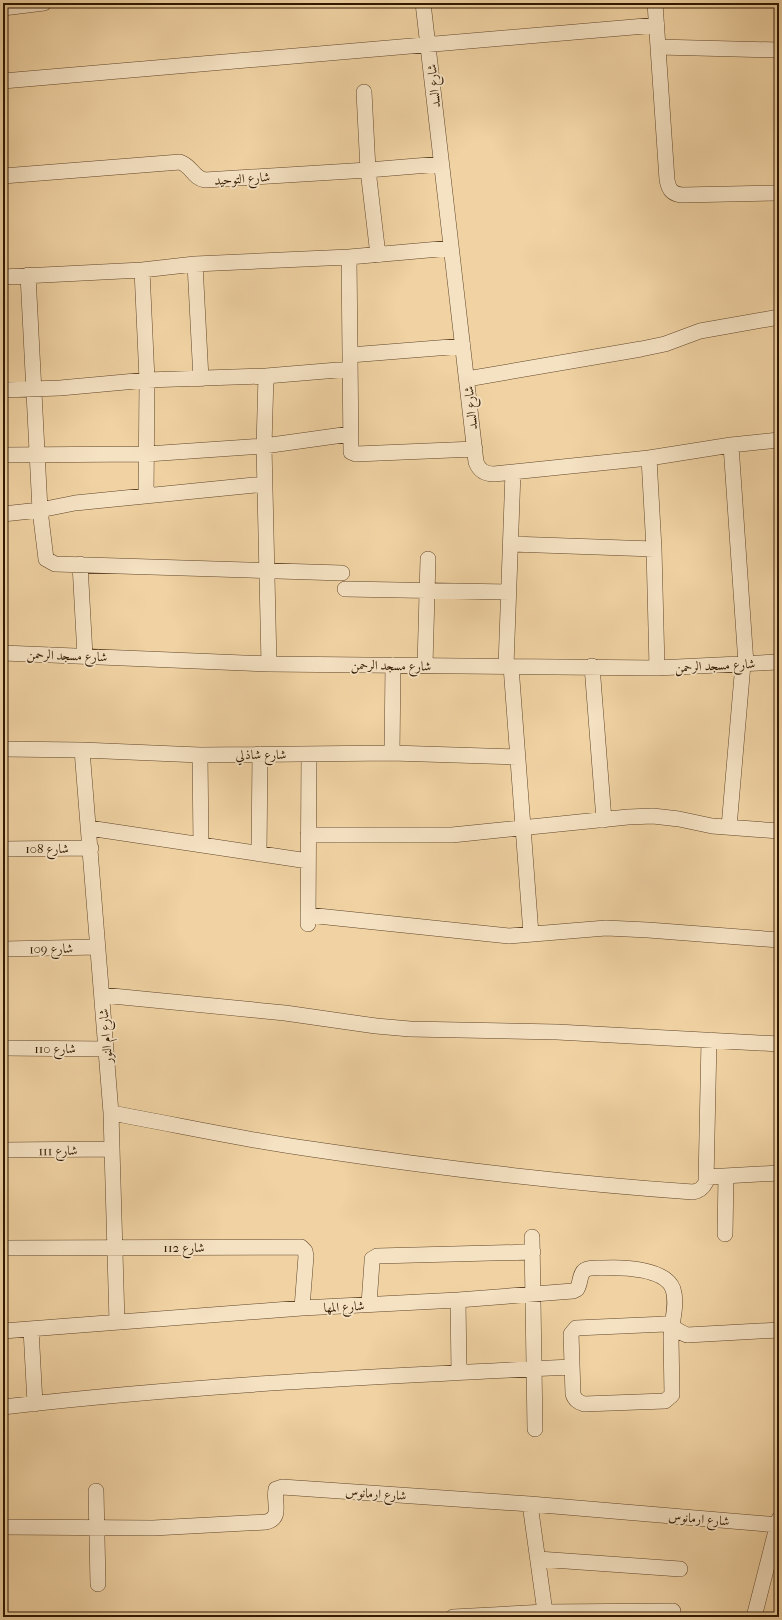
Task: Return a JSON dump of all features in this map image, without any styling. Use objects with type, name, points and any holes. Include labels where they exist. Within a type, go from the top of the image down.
[{"type":"street","points":[[3,8],[44,3]]},
{"type":"street","name":"شارع السد","points":[[423,3],[476,462],[478,467],[482,471],[494,474],[649,458],[731,445],[779,440]]},
{"type":"street","points":[[655,3],[667,180],[671,191],[682,196],[779,193]]},
{"type":"street","points":[[3,81],[657,25]]},
{"type":"street","points":[[658,47],[779,50]]},
{"type":"street","points":[[364,92],[368,170],[378,254]]},
{"type":"street","name":"شارع التوحيد","points":[[3,176],[180,162],[189,167],[194,176],[205,180],[442,164]]},
{"type":"street","points":[[3,277],[142,270],[195,264],[349,257],[451,248]]},
{"type":"street","points":[[349,257],[350,449],[353,454],[475,450]]},
{"type":"street","points":[[195,264],[201,379]]},
{"type":"street","points":[[142,270],[147,380],[146,496]]},
{"type":"street","points":[[28,275],[40,510],[46,559],[55,564],[342,573]]},
{"type":"street","points":[[467,379],[641,349],[665,344],[700,331],[779,317]]},
{"type":"street","points":[[3,390],[34,390],[147,380],[266,376],[463,346]]},
{"type":"street","points":[[266,376],[264,446],[269,664]]},
{"type":"street","points":[[3,455],[147,454],[264,446],[350,434]]},
{"type":"street","points":[[729,827],[744,664],[731,445]]},
{"type":"street","points":[[649,458],[654,549],[657,668]]},
{"type":"street","points":[[513,472],[509,592],[509,666],[524,829],[531,934]]},
{"type":"street","points":[[3,514],[40,510],[62,505],[265,484]]},
{"type":"street","points":[[511,544],[654,549]]},
{"type":"street","points":[[425,665],[428,559]]},
{"type":"street","points":[[80,564],[85,656]]},
{"type":"street","points":[[345,589],[509,592]]},
{"type":"street","name":"شارع مسجد الرحمن","points":[[3,653],[269,664],[592,666],[657,668],[779,662]]},
{"type":"street","points":[[392,753],[393,665]]},
{"type":"street","points":[[592,666],[604,820]]},
{"type":"street","name":"شارع شاذلي","points":[[3,749],[82,750],[200,755],[392,753],[518,757]]},
{"type":"street","name":"شارع ام النور","points":[[82,750],[111,1113],[117,1322]]},
{"type":"street","points":[[259,854],[260,754]]},
{"type":"street","points":[[309,754],[308,920],[509,936],[606,928],[626,928],[779,940]]},
{"type":"street","points":[[200,755],[201,845]]},
{"type":"street","points":[[308,835],[452,835],[654,816],[680,819],[712,826],[779,831]]},
{"type":"street","points":[[89,828],[308,862]]},
{"type":"street","name":"شارع 108","points":[[3,849],[91,848]]},
{"type":"street","name":"شارع 109","points":[[3,949],[98,947]]},
{"type":"street","points":[[102,995],[285,1012],[383,1027],[557,1032],[779,1044]]},
{"type":"street","points":[[111,1113],[309,1149],[519,1177],[603,1186],[693,1192],[698,1191],[703,1187],[706,1177],[709,1040]]},
{"type":"street","name":"شارع 110","points":[[3,1048],[106,1049]]},
{"type":"street","name":"شارع 111","points":[[3,1150],[112,1149]]},
{"type":"street","points":[[706,1177],[779,1173]]},
{"type":"street","points":[[725,1234],[726,1176]]},
{"type":"street","points":[[532,1237],[535,1429]]},
{"type":"street","name":"شارع 112","points":[[3,1248],[301,1247],[306,1256],[302,1308]]},
{"type":"street","points":[[368,1304],[372,1259],[377,1256],[532,1252]]},
{"type":"street","name":"شارع المها","points":[[3,1331],[302,1308],[458,1300],[533,1294],[577,1289],[580,1285],[581,1275],[585,1270],[591,1268],[620,1267],[645,1271],[662,1278],[667,1282],[673,1289],[674,1308],[672,1326]]},
{"type":"street","points":[[458,1300],[459,1372]]},
{"type":"street","points":[[672,1326],[670,1338],[672,1395],[665,1401],[584,1404],[579,1403],[574,1399],[571,1334],[576,1328],[660,1324],[672,1326],[676,1330],[687,1335],[779,1330]]},
{"type":"street","points":[[30,1329],[35,1404]]},
{"type":"street","points":[[3,1408],[138,1393],[459,1372],[572,1367]]},
{"type":"street","name":"شارع ارمانوس","points":[[3,1528],[153,1528],[271,1521],[277,1513],[276,1489],[282,1487],[778,1522]]},
{"type":"street","points":[[96,1491],[98,1584]]},
{"type":"street","points":[[530,1504],[545,1612]]},
{"type":"street","points":[[754,1617],[773,1566],[778,1522]]},
{"type":"street","points":[[538,1559],[680,1568]]},
{"type":"street","points":[[453,1617],[545,1612],[673,1611]]}]
